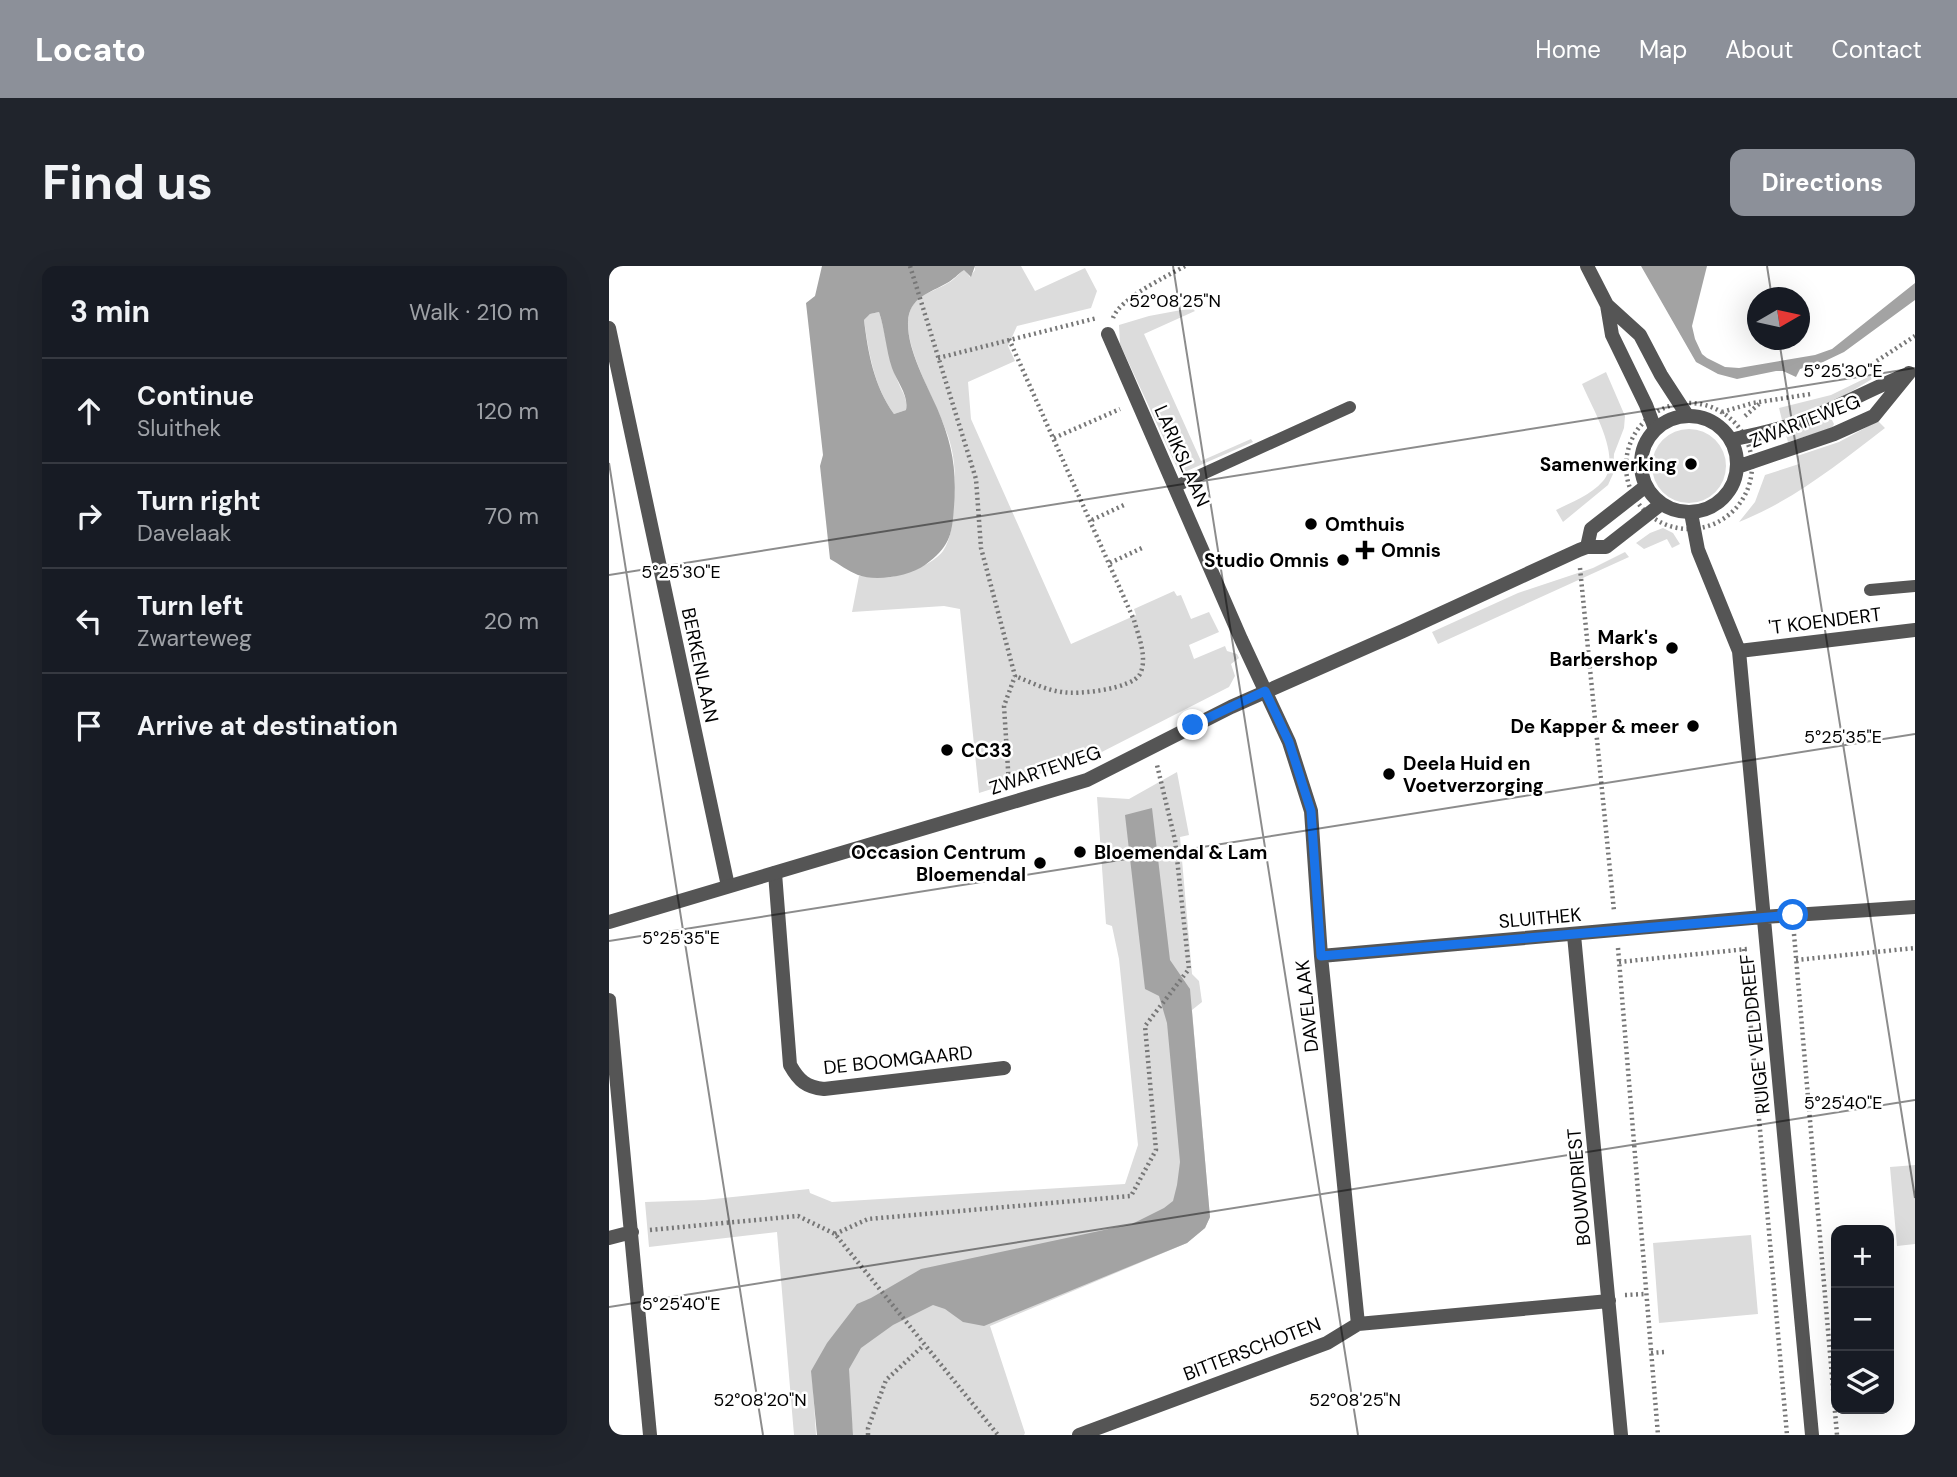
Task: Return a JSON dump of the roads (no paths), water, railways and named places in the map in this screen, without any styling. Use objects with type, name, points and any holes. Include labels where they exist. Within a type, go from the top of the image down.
[{"type":"street","points":[[1587,266],[1607,305],[1612,335],[1655,429]]},
{"type":"street","points":[[1607,305],[1640,335],[1661,375],[1687,415]]},
{"type":"street","name":"BERKENLAAN","points":[[609,328],[728,886]]},
{"type":"street","name":"LARIKSLAAN","points":[[1108,334],[1265,691]]},
{"type":"street","name":"ZWARTEWEG","points":[[1738,434],[1795,424],[1912,371]]},
{"type":"street","name":"ZWARTEWEG","points":[[1737,467],[1834,434],[1874,416],[1912,371]]},
{"type":"street","points":[[1687,415],[1705,418],[1738,434],[1735,478],[1723,499],[1703,511],[1691,513],[1661,504],[1646,486],[1640,462],[1642,450],[1655,429],[1670,419],[1687,415]]},
{"type":"street","points":[[1583,548],[1591,529],[1646,486]]},
{"type":"street","name":"ZWARTEWEG","points":[[609,922],[1087,780],[1265,691],[1583,548],[1606,547],[1661,504]]},
{"type":"street","name":"RUIGE VELDDREEF","points":[[1691,513],[1698,550],[1739,651],[1812,1435]]},
{"type":"street","name":"'T KOENDERT","points":[[1739,651],[1915,630]]},
{"type":"street","name":"DAVELAAK","points":[[1265,691],[1289,742],[1311,811],[1321,956],[1358,1324]]},
{"type":"street","name":"DE BOOMGAARD","points":[[775,873],[790,1065],[797,1078],[809,1087],[824,1089],[1004,1068]]},
{"type":"street","name":"SLUITHEK","points":[[1321,956],[1915,907]]},
{"type":"street","name":"BOUWDRIEST","points":[[1574,935],[1621,1435]]},
{"type":"street","points":[[609,1000],[650,1435]]},
{"type":"street","points":[[609,1238],[632,1232]]},
{"type":"street","name":"BITTERSCHOTEN","points":[[1079,1435],[1327,1343],[1358,1324],[1609,1301]]},
{"type":"lane","points":[[1174,487],[1350,407]]},
{"type":"lane","points":[[1870,590],[1915,586]]},
{"type":"place","name":"Samenwerking","points":[[1691,464]]},
{"type":"place","name":"Omthuis","points":[[1311,524]]},
{"type":"place","name":"Omnis","points":[[1365,550]]},
{"type":"place","name":"Studio Omnis","points":[[1343,560]]},
{"type":"place","name":"Mark's Barbershop","points":[[1672,648]]},
{"type":"place","name":"De Kapper & meer","points":[[1693,726]]},
{"type":"place","name":"CC33","points":[[947,750]]},
{"type":"place","name":"Deela Huid en Voetverzorging","points":[[1389,774]]},
{"type":"place","name":"Bloemendal & Lam","points":[[1080,852]]},
{"type":"place","name":"Occasion Centrum Bloemendal","points":[[1040,863]]}]
